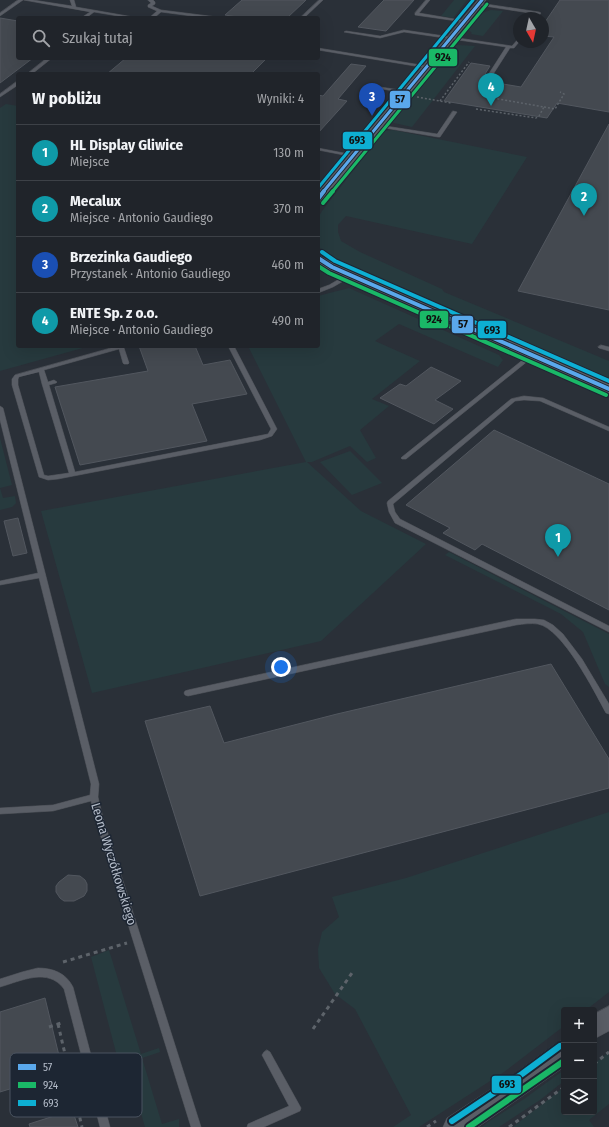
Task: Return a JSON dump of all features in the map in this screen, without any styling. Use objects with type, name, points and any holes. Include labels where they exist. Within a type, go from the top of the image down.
[{"type":"street","points":[[320,197],[379,126],[409,94],[427,67],[480,2]]},
{"type":"street","points":[[320,259],[332,267],[609,388]]},
{"type":"street","points":[[597,1026],[609,1017]]},
{"type":"street","points":[[456,1127],[526,1080],[561,1054]]},
{"type":"lane","points":[[0,15],[22,0]]},
{"type":"lane","points":[[26,0],[58,2],[74,8],[126,16]]},
{"type":"lane","points":[[72,0],[74,8]]},
{"type":"lane","points":[[150,0],[154,3],[149,6],[160,11],[201,16]]},
{"type":"lane","points":[[304,16],[321,0]]},
{"type":"lane","points":[[428,0],[416,14],[464,21]]},
{"type":"lane","points":[[480,2],[534,12]]},
{"type":"lane","points":[[86,16],[93,10]]},
{"type":"lane","points":[[154,16],[160,11]]},
{"type":"lane","points":[[346,32],[380,37],[404,31],[513,47]]},
{"type":"lane","points":[[490,75],[509,46]]},
{"type":"lane","points":[[320,48],[427,67]]},
{"type":"lane","points":[[32,72],[47,60]]},
{"type":"lane","points":[[0,96],[16,84]]},
{"type":"lane","points":[[376,87],[409,94]]},
{"type":"lane","points":[[379,126],[438,136],[455,112]]},
{"type":"lane","points":[[320,149],[354,156]]},
{"type":"lane","points":[[320,290],[331,286],[350,275]]},
{"type":"lane","points":[[600,347],[609,349]]},
{"type":"lane","points":[[115,348],[17,376],[14,381],[41,476],[48,478],[73,474],[270,435],[274,429],[232,348]]},
{"type":"lane","points":[[122,348],[126,362]]},
{"type":"lane","points":[[404,458],[532,355]]},
{"type":"lane","points":[[41,370],[73,474]]},
{"type":"lane","points":[[45,384],[54,382]]},
{"type":"lane","points":[[609,429],[541,399],[524,398],[513,400],[390,503],[392,512],[397,521],[609,629]]},
{"type":"lane","name":"Leona Wyczółkowskiego","points":[[0,408],[95,784],[94,797],[99,818],[196,1127]]},
{"type":"lane","points":[[0,583],[42,575]]},
{"type":"lane","points":[[188,693],[516,622],[540,621],[554,630],[568,644],[609,711]]},
{"type":"lane","points":[[0,811],[53,808],[94,797]]},
{"type":"lane","points":[[0,983],[35,973],[47,972],[60,977],[68,987],[86,1053]]},
{"type":"lane","points":[[252,1127],[296,1108],[267,1056]]},
{"type":"lane","points":[[103,1117],[106,1127]]},
{"type":"path","points":[[439,101],[469,62]]},
{"type":"path","points":[[493,98],[555,108],[564,94],[560,92]]},
{"type":"path","points":[[409,94],[434,100]]},
{"type":"path","points":[[476,109],[536,118],[544,107]]},
{"type":"path","points":[[63,962],[137,940]]},
{"type":"path","points":[[313,1029],[352,974]]},
{"type":"path","points":[[58,1024],[65,1053]]},
{"type":"path","points":[[597,1062],[609,1052]]},
{"type":"path","points":[[509,1127],[561,1089]]},
{"type":"path","points":[[80,1117],[82,1127]]},
{"type":"green space","points":[[454,0],[467,0],[453,18],[441,16]]},
{"type":"green space","points":[[491,10],[503,11],[483,36],[471,34],[472,33],[467,28],[479,14]]},
{"type":"green space","points":[[458,45],[475,46],[412,127],[394,123],[392,121],[451,48]]},
{"type":"green space","points":[[6,104],[16,106],[16,348],[83,348],[0,371],[0,108]]},
{"type":"green space","points":[[393,130],[527,157],[472,244],[346,216],[338,225],[338,232],[341,241],[360,252],[442,289],[444,292],[609,361],[609,381],[347,266],[331,257],[321,249],[320,214],[384,131]]},
{"type":"green space","points":[[349,288],[499,355],[503,360],[498,367],[399,324],[375,341],[420,361],[372,399],[389,406],[360,430],[376,458],[367,462],[350,446],[312,462],[307,462],[361,511],[426,544],[321,641],[92,693],[41,511],[306,462],[249,348],[320,348],[320,295]]},
{"type":"green space","points":[[0,438],[12,485],[0,488]]},
{"type":"green space","points":[[350,451],[382,483],[352,495],[320,462]]},
{"type":"green space","points":[[0,488],[3,498],[15,496],[16,503],[12,507],[0,510]]},
{"type":"green space","points":[[449,552],[609,634],[609,687],[605,684],[583,632],[561,614],[445,555]]},
{"type":"green space","points":[[609,812],[609,992],[590,1007],[561,1007],[561,1028],[504,1072],[419,1127],[393,1127],[411,1115],[355,1009],[335,994],[319,968],[318,949],[322,932],[339,917],[332,897],[406,878]]},
{"type":"green space","points":[[109,950],[141,1053],[116,1053],[91,957]]},
{"type":"green space","points":[[159,1048],[160,1052],[142,1058],[142,1054]]},
{"type":"green space","points":[[609,1052],[609,1104],[597,1114],[597,1079],[597,1062]]},
{"type":"green space","points":[[142,1058],[162,1124],[179,1119],[179,1127],[145,1127],[142,1117]]},
{"type":"green space","points":[[561,1072],[561,1083],[540,1100],[499,1127],[482,1127],[488,1122],[524,1099]]},
{"type":"green space","points":[[561,1089],[561,1115],[595,1115],[589,1120],[594,1127],[513,1127]]},
{"type":"building","points":[[242,0],[306,0],[289,16],[225,15]]},
{"type":"building","points":[[384,0],[414,0],[386,31],[358,27]]},
{"type":"building","points":[[560,0],[609,0],[609,112],[557,103],[547,118],[444,101],[471,63],[490,66],[485,74],[490,78],[495,76],[491,82],[521,87],[547,48],[549,48],[549,45],[554,37],[549,37],[549,16]]},
{"type":"building","points":[[0,18],[16,21],[16,60],[30,60],[0,83]]},
{"type":"building","points":[[124,60],[265,60],[253,72],[109,72]]},
{"type":"building","points":[[351,64],[366,66],[338,99],[347,101],[320,131],[320,95],[323,96]]},
{"type":"building","points":[[609,124],[609,310],[518,291]]},
{"type":"building","points":[[140,348],[196,348],[203,365],[230,360],[247,394],[192,404],[207,441],[80,465],[55,387],[148,371]]},
{"type":"building","points":[[431,367],[461,381],[435,400],[453,409],[434,424],[380,398],[400,384],[406,386]]},
{"type":"building","points":[[494,430],[609,484],[609,610],[482,544],[475,550],[443,533],[450,528],[406,505]]},
{"type":"building","points":[[18,518],[27,553],[13,556],[4,521]]},
{"type":"building","points":[[551,664],[609,759],[609,788],[200,896],[145,721],[210,706],[224,743],[337,714]]},
{"type":"building","points":[[68,875],[80,876],[87,884],[87,891],[84,896],[74,901],[64,901],[56,892],[56,886]]},
{"type":"building","points":[[45,998],[58,1053],[10,1053],[10,1089],[0,1092],[0,1012]]},
{"type":"building","points":[[51,1117],[75,1117],[78,1127],[30,1127],[29,1124]]},
{"type":"transit line","name":"693","points":[[320,186],[473,0]]},
{"type":"transit line","name":"57","points":[[320,197],[482,0]]},
{"type":"transit line","name":"924","points":[[323,203],[487,4]]},
{"type":"transit line","name":"693","points":[[322,252],[335,261],[609,381]]},
{"type":"transit line","name":"57","points":[[320,259],[332,267],[609,389]]},
{"type":"transit line","name":"924","points":[[320,267],[329,273],[606,395]]},
{"type":"transit line","name":"693","points":[[452,1121],[522,1074],[560,1046]]},
{"type":"transit line","name":"924","points":[[469,1127],[561,1063]]},
{"type":"place","name":"ENTE Sp. z o.o.","points":[[491,106]]},
{"type":"place","name":"Brzezinka Gaudiego","points":[[372,116]]},
{"type":"place","name":"Mecalux","points":[[584,216]]},
{"type":"place","name":"HL Display Gliwice","points":[[558,557]]}]
